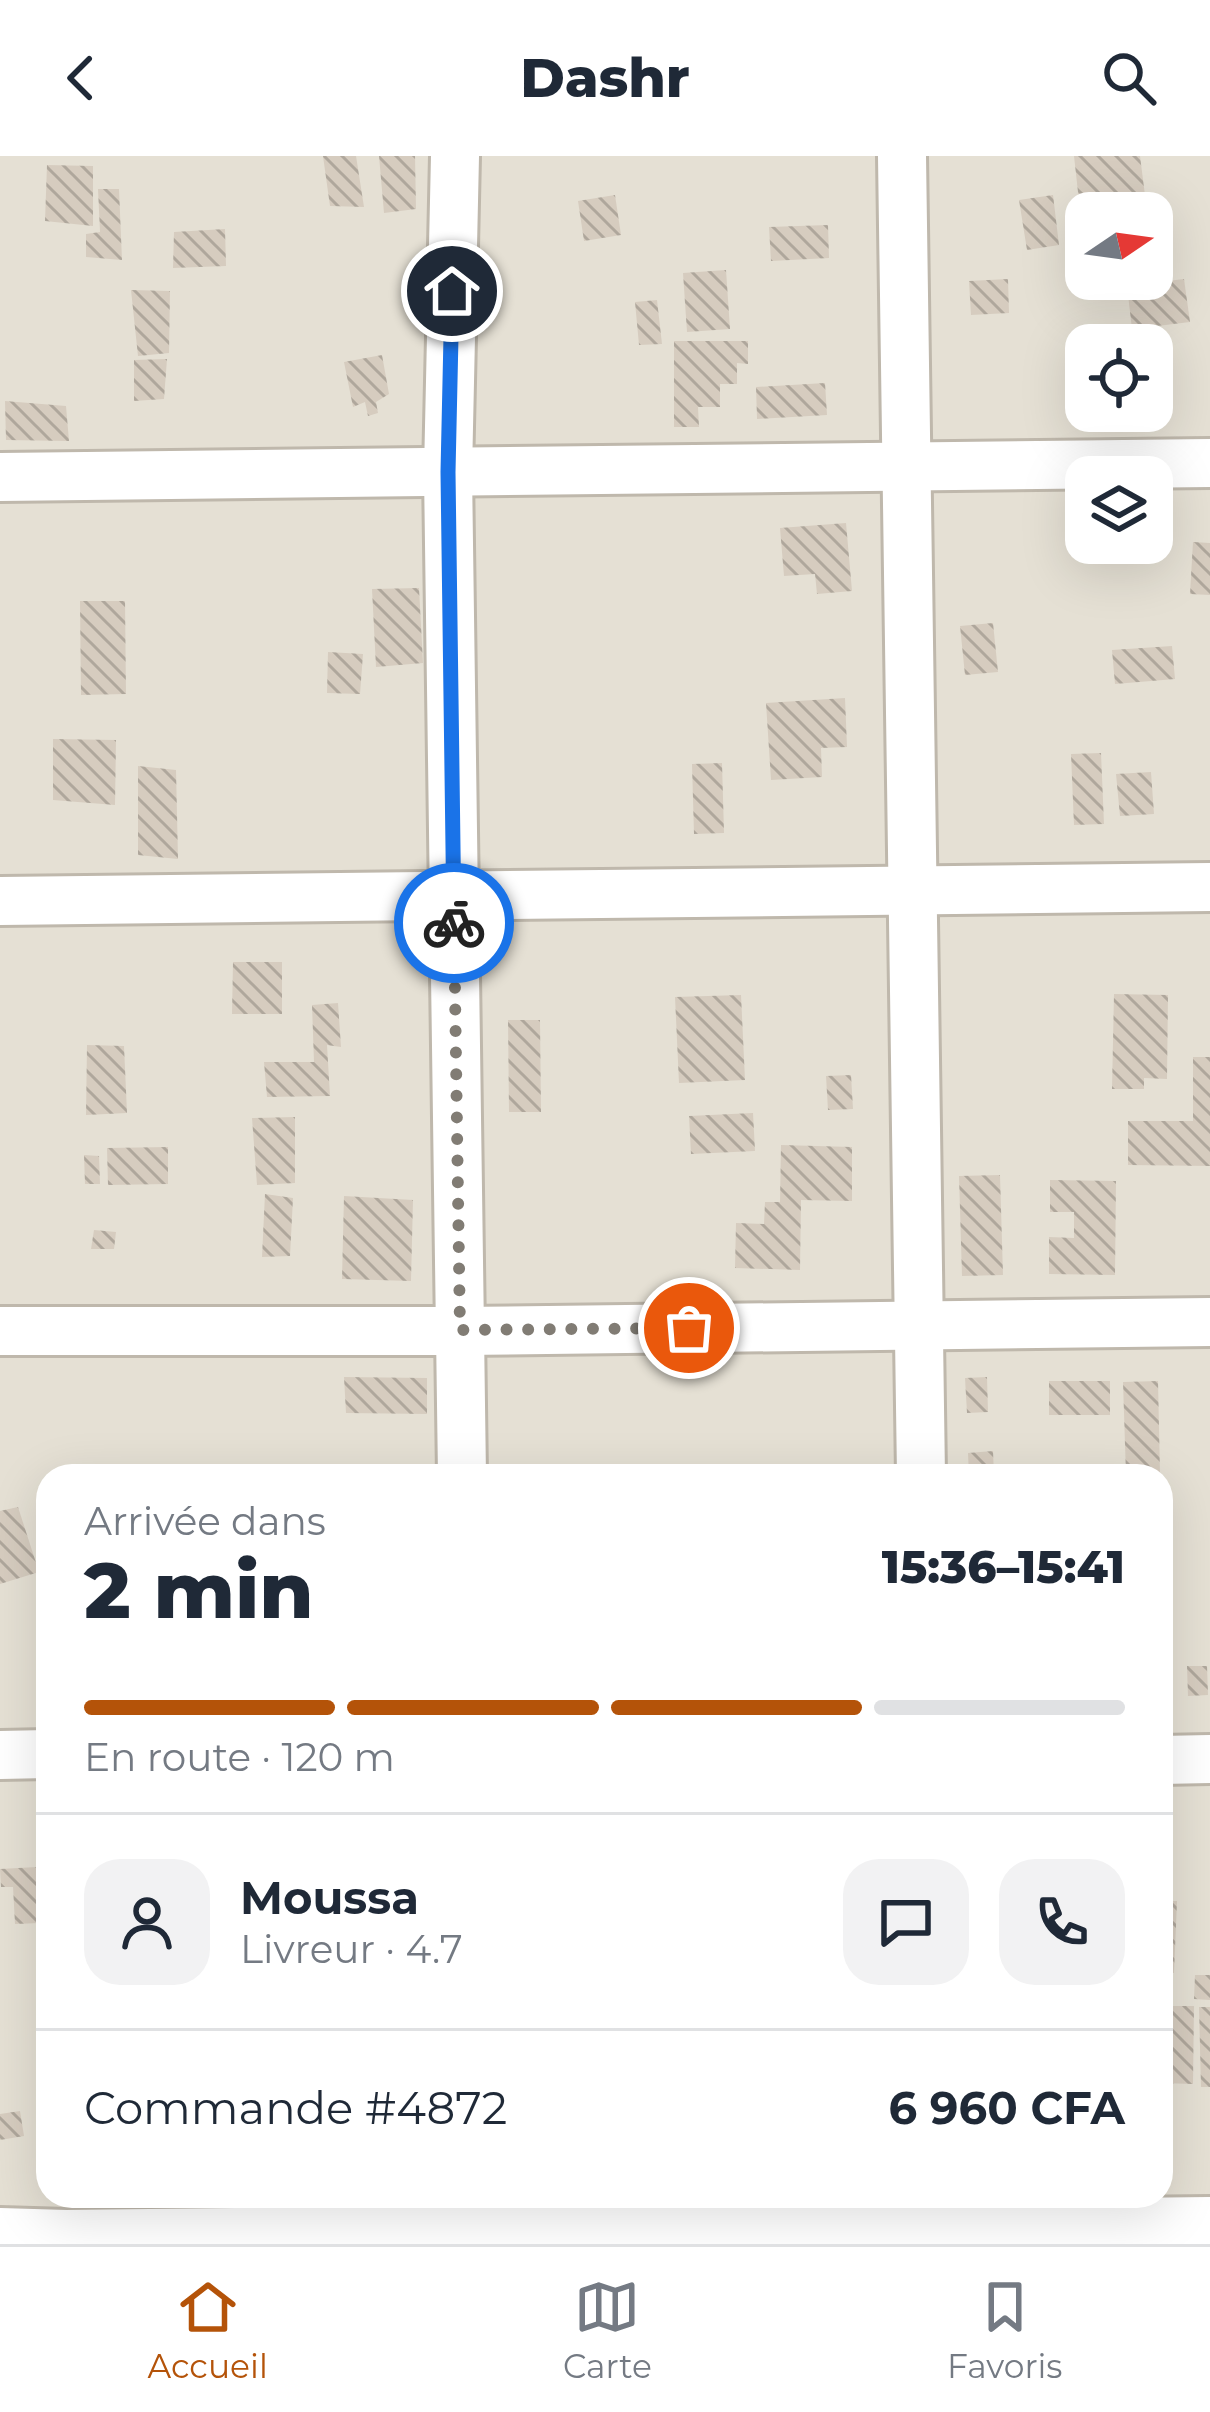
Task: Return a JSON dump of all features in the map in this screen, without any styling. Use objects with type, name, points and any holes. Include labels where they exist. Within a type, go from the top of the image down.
[{"type":"street","points":[[455,156],[448,472],[462,1464]]},
{"type":"street","points":[[902,156],[921,1464]]},
{"type":"street","points":[[0,477],[1210,463]]},
{"type":"street","points":[[0,901],[1210,887]]},
{"type":"street","points":[[0,1331],[1210,1322]]},
{"type":"street","points":[[0,1755],[36,1754]]},
{"type":"street","points":[[1173,1760],[1210,1759]]},
{"type":"street","points":[[0,2232],[66,2225],[1210,2221]]},
{"type":"shaded area","points":[[0,156],[1210,156],[1210,2244],[0,2244]]},
{"type":"building","points":[[323,156],[356,156],[364,207],[330,206]]},
{"type":"building","points":[[379,156],[415,156],[416,209],[384,213]]},
{"type":"building","points":[[1074,156],[1140,156],[1145,192],[1078,192]]},
{"type":"building","points":[[47,165],[93,166],[93,226],[45,221]]},
{"type":"building","points":[[98,189],[119,189],[122,260],[86,257],[86,234],[100,232]]},
{"type":"building","points":[[615,195],[621,235],[584,241],[578,201]]},
{"type":"building","points":[[1053,195],[1059,245],[1027,250],[1019,200]]},
{"type":"building","points":[[828,225],[829,258],[771,261],[769,227]]},
{"type":"building","points":[[225,229],[226,266],[173,268],[174,232]]},
{"type":"building","points":[[726,270],[730,329],[687,332],[683,273]]},
{"type":"building","points":[[1008,279],[1009,313],[971,315],[969,281]]},
{"type":"building","points":[[1184,279],[1190,322],[1131,324],[1129,300],[1173,300],[1173,280]]},
{"type":"building","points":[[131,290],[170,291],[169,353],[138,356]]},
{"type":"building","points":[[657,300],[662,344],[639,345],[635,302]]},
{"type":"building","points":[[674,341],[748,341],[748,364],[737,363],[737,384],[720,384],[720,407],[698,407],[699,427],[674,427]]},
{"type":"building","points":[[382,355],[389,394],[376,402],[378,413],[368,416],[365,402],[353,407],[344,362]]},
{"type":"building","points":[[167,359],[164,399],[134,401],[134,360]]},
{"type":"building","points":[[825,383],[827,415],[757,419],[756,387]]},
{"type":"building","points":[[5,401],[66,406],[69,441],[6,440]]},
{"type":"building","points":[[846,523],[852,591],[817,594],[815,574],[784,576],[780,528]]},
{"type":"building","points":[[1193,542],[1210,543],[1210,595],[1190,594]]},
{"type":"building","points":[[419,588],[423,663],[376,667],[372,589]]},
{"type":"building","points":[[80,601],[125,601],[126,694],[81,695]]},
{"type":"building","points":[[993,623],[998,672],[965,675],[960,626]]},
{"type":"building","points":[[1172,646],[1175,679],[1115,684],[1112,650]]},
{"type":"building","points":[[328,652],[363,654],[360,694],[327,693]]},
{"type":"building","points":[[845,698],[847,747],[821,748],[822,777],[771,780],[766,703]]},
{"type":"building","points":[[53,739],[116,740],[115,805],[53,800]]},
{"type":"building","points":[[1101,753],[1104,824],[1074,825],[1071,754]]},
{"type":"building","points":[[722,763],[724,833],[694,834],[692,764]]},
{"type":"building","points":[[138,766],[176,770],[178,859],[138,855]]},
{"type":"building","points":[[1151,772],[1154,814],[1120,816],[1116,774]]},
{"type":"building","points":[[233,962],[282,962],[282,1014],[232,1014]]},
{"type":"building","points":[[1114,994],[1168,995],[1167,1079],[1144,1078],[1144,1089],[1112,1089]]},
{"type":"building","points":[[741,995],[745,1080],[679,1083],[675,997]]},
{"type":"building","points":[[338,1003],[341,1047],[327,1045],[330,1096],[267,1097],[264,1062],[314,1062],[312,1005]]},
{"type":"building","points":[[508,1020],[540,1020],[541,1112],[509,1112]]},
{"type":"building","points":[[87,1045],[124,1046],[127,1113],[86,1115]]},
{"type":"building","points":[[1193,1057],[1210,1057],[1210,1166],[1128,1165],[1128,1121],[1193,1121]]},
{"type":"building","points":[[851,1075],[853,1109],[828,1110],[826,1076]]},
{"type":"building","points":[[753,1113],[755,1151],[691,1154],[689,1116]]},
{"type":"building","points":[[295,1117],[295,1183],[257,1185],[252,1118]]},
{"type":"building","points":[[781,1145],[852,1147],[852,1201],[801,1200],[800,1270],[735,1268],[736,1223],[764,1224],[765,1202],[780,1202]]},
{"type":"building","points":[[168,1147],[168,1184],[108,1185],[107,1148]]},
{"type":"building","points":[[84,1155],[99,1156],[100,1184],[85,1184]]},
{"type":"building","points":[[1000,1175],[1003,1275],[962,1276],[959,1176]]},
{"type":"building","points":[[1050,1180],[1116,1181],[1115,1275],[1049,1274],[1049,1237],[1074,1238],[1074,1212],[1050,1212]]},
{"type":"building","points":[[265,1194],[293,1198],[290,1256],[262,1257]]},
{"type":"building","points":[[344,1196],[413,1200],[411,1281],[342,1279]]},
{"type":"building","points":[[94,1230],[116,1232],[114,1249],[91,1249]]},
{"type":"building","points":[[344,1377],[427,1378],[427,1414],[346,1413]]},
{"type":"building","points":[[987,1377],[988,1412],[967,1413],[965,1378]]},
{"type":"building","points":[[1049,1381],[1110,1381],[1110,1415],[1049,1415]]},
{"type":"building","points":[[1158,1381],[1160,1464],[1126,1464],[1123,1382]]},
{"type":"building","points":[[993,1451],[994,1464],[968,1464],[968,1453]]},
{"type":"building","points":[[18,1507],[36,1573],[0,1584],[0,1511]]},
{"type":"building","points":[[1187,1666],[1207,1666],[1208,1695],[1188,1696]]},
{"type":"building","points":[[36,1867],[36,1923],[15,1924],[13,1887],[1,1887],[0,1869]]},
{"type":"building","points":[[1173,1901],[1177,1901],[1174,1973]]},
{"type":"building","points":[[1195,1975],[1210,1975],[1210,2000],[1194,1999]]},
{"type":"building","points":[[1173,2006],[1194,2006],[1193,2084],[1173,2083]]},
{"type":"building","points":[[1199,2007],[1210,2007],[1210,2087],[1201,2087]]},
{"type":"building","points":[[20,2111],[24,2136],[0,2140],[0,2114]]},
{"type":"way so far","points":[[454,923],[460,1330],[689,1328]]},
{"type":"route","points":[[452,291],[448,472],[454,923]]}]
